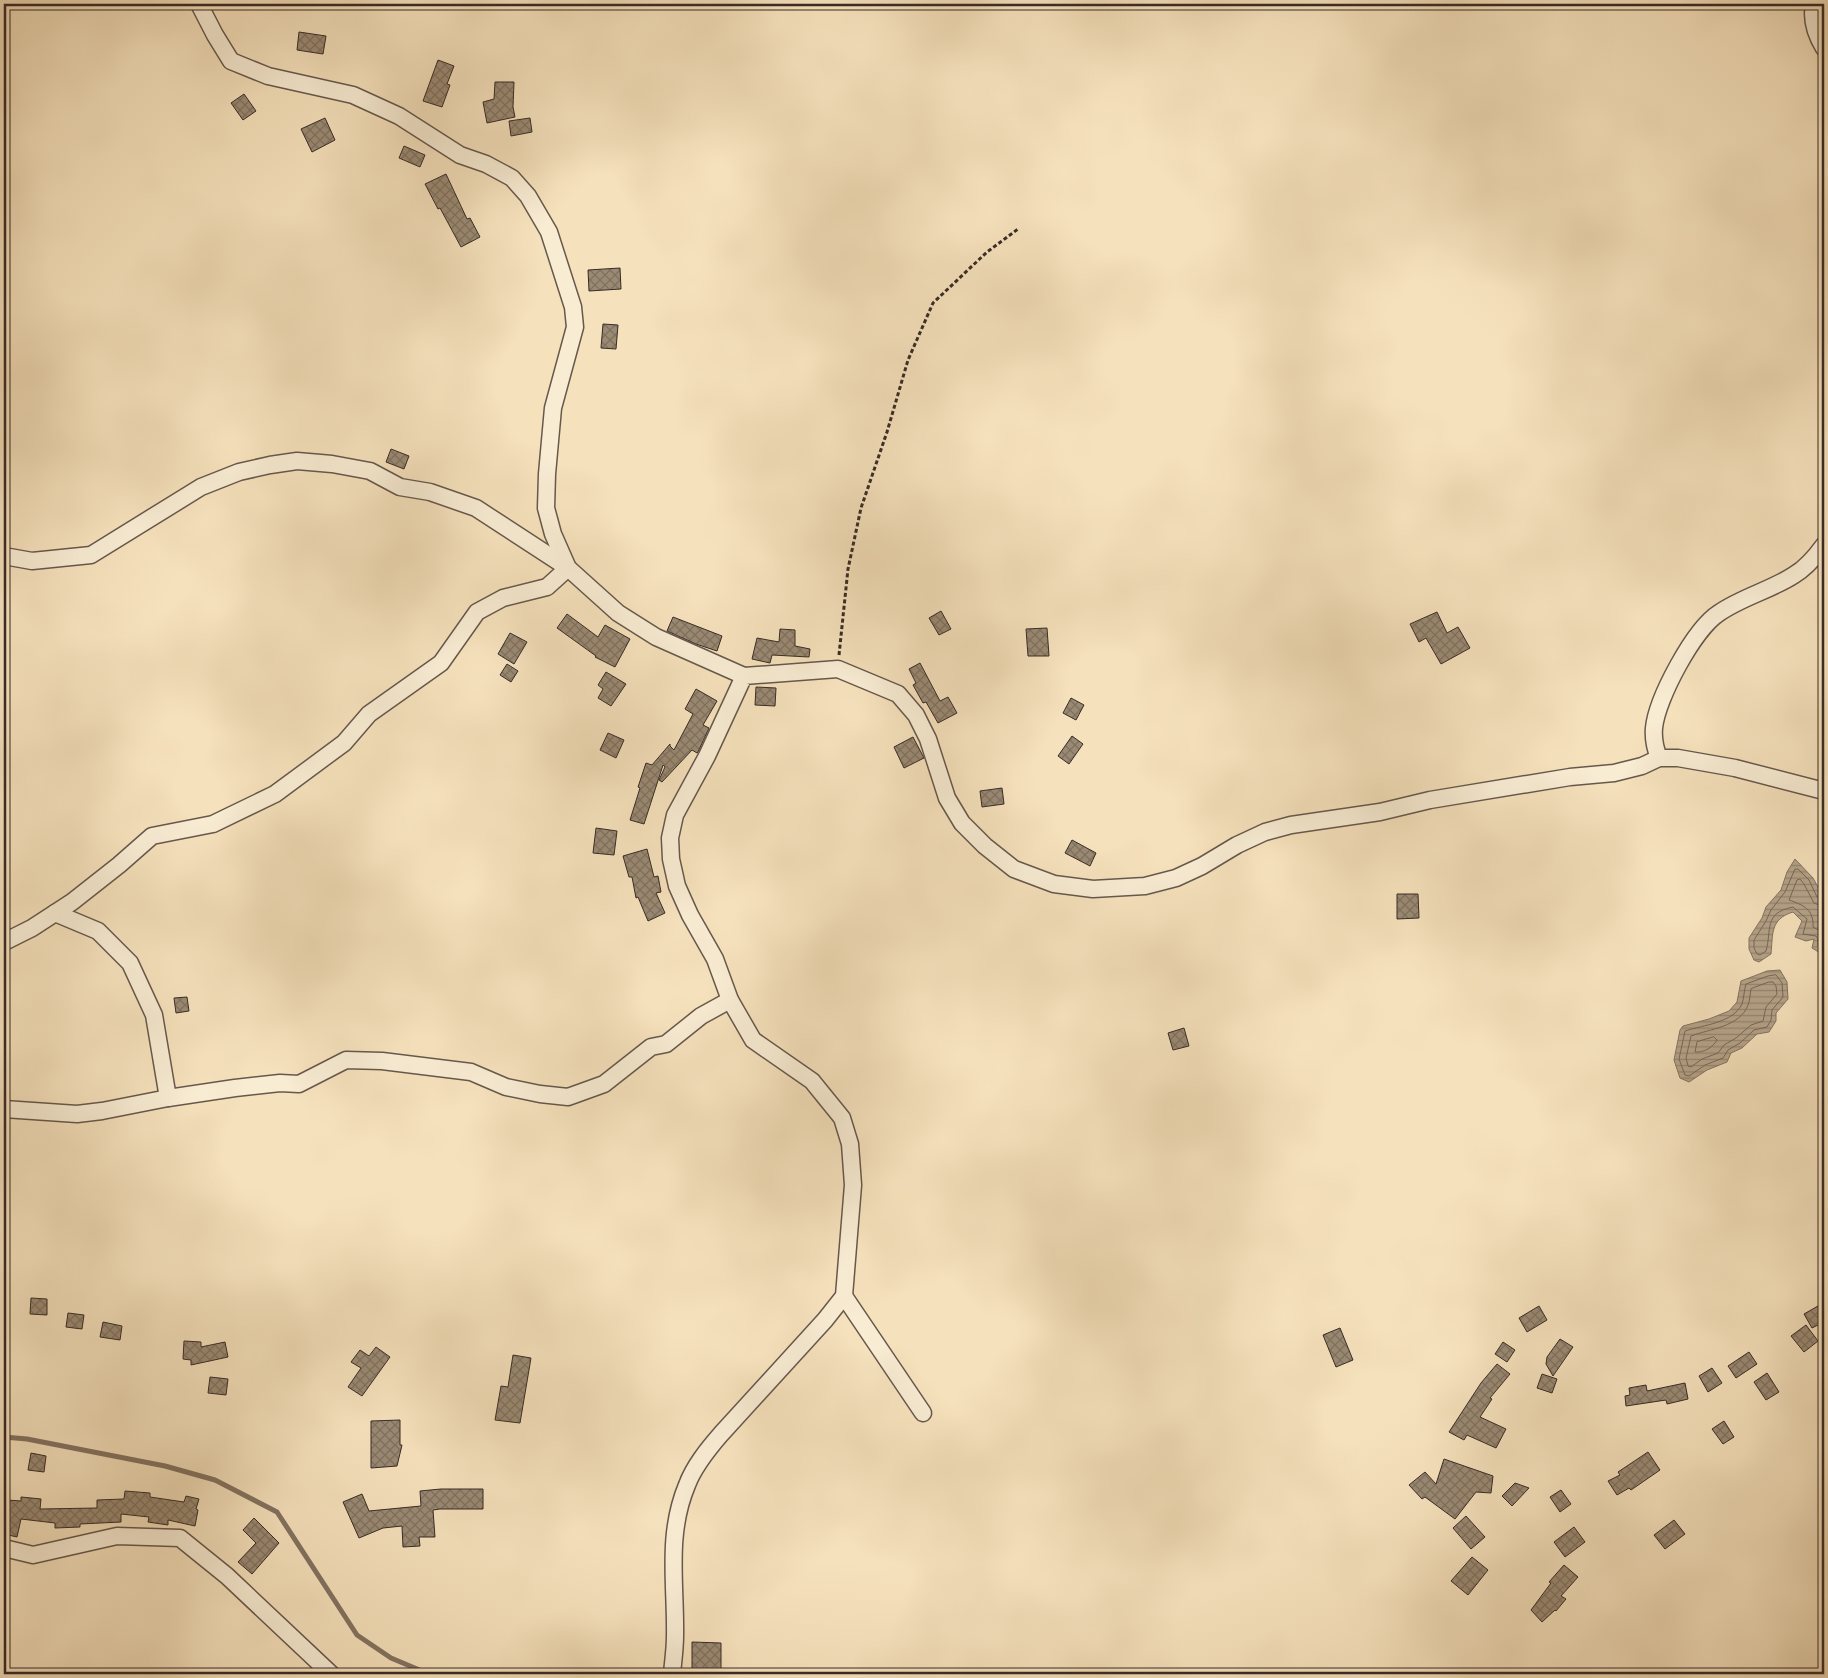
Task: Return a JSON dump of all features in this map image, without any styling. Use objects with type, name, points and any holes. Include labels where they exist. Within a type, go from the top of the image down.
[{"type":"street","points":[[199,4],[231,60],[268,76],[353,96],[399,116],[460,156],[486,164],[512,178],[528,196],[549,232],[573,307],[575,327],[553,408],[546,508],[553,534],[568,568]]},
{"type":"street","points":[[1814,4],[1814,24],[1818,38],[1824,48]]},
{"type":"street","points":[[4,556],[32,561],[91,555],[201,487],[239,472],[297,461],[332,464],[370,471],[400,487],[430,492],[476,508],[568,568],[618,613],[656,637],[744,676],[838,669],[898,694],[916,715],[928,738],[947,798],[962,823],[985,846],[1014,870],[1054,884],[1093,889],[1145,886],[1176,878],[1202,866],[1244,841],[1265,832],[1291,825],[1380,812],[1430,800],[1551,780],[1614,773],[1642,766],[1659,758],[1678,758],[1735,768],[1824,791]]},
{"type":"street","points":[[1659,758],[1654,746],[1654,727],[1662,700],[1685,654],[1704,627],[1717,614],[1735,603],[1795,574],[1815,557],[1824,545]]},
{"type":"street","points":[[4,942],[32,928],[55,913],[119,865],[152,836],[213,824],[275,794],[344,743],[369,714],[441,663],[477,612],[503,598],[547,587],[568,568]]},
{"type":"street","points":[[672,1674],[675,1636],[673,1542],[678,1511],[687,1483],[705,1453],[825,1320],[844,1296],[853,1185],[850,1144],[842,1118],[812,1081],[753,1040],[730,1000],[715,959],[690,915],[678,886],[671,859],[670,838],[675,815],[707,756],[744,676]]},
{"type":"street","points":[[55,913],[98,931],[130,963],[154,1015],[168,1098]]},
{"type":"street","points":[[4,1109],[76,1114],[168,1098],[280,1083],[299,1084],[346,1060],[382,1060],[471,1072],[506,1087],[568,1097],[604,1084],[651,1047],[666,1044],[701,1016],[730,1000]]},
{"type":"street","points":[[844,1296],[923,1413]]},
{"type":"street","points":[[4,1548],[33,1555],[117,1536],[180,1538],[227,1576],[331,1674]]},
{"type":"path","points":[[838,669],[848,569],[861,508],[887,432],[908,360],[933,303],[987,252],[1018,229]]},
{"type":"water","points":[[1795,859],[1813,878],[1824,898],[1824,951],[1822,954],[1812,948],[1814,939],[1806,941],[1795,937],[1802,921],[1793,912],[1776,923],[1771,954],[1759,962],[1754,960],[1749,949],[1749,938],[1762,918],[1766,907],[1781,890],[1787,872]]},
{"type":"water","points":[[1780,970],[1787,982],[1788,999],[1776,1013],[1776,1021],[1769,1032],[1757,1034],[1742,1048],[1731,1053],[1727,1062],[1707,1070],[1689,1082],[1680,1078],[1674,1060],[1680,1030],[1683,1026],[1729,1011],[1737,1002],[1741,981],[1767,971]]},
{"type":"building","points":[[299,32],[326,36],[323,54],[297,50]]},
{"type":"building","points":[[438,60],[454,66],[447,84],[450,85],[442,107],[423,101]]},
{"type":"building","points":[[495,82],[514,82],[513,107],[515,117],[487,123],[483,102],[494,99]]},
{"type":"building","points":[[244,94],[256,111],[243,120],[231,103]]},
{"type":"building","points":[[325,118],[335,140],[312,152],[301,129]]},
{"type":"building","points":[[530,118],[532,132],[511,136],[509,121]]},
{"type":"building","points":[[404,146],[425,155],[420,167],[399,158]]},
{"type":"building","points":[[446,174],[467,219],[470,218],[480,237],[461,247],[425,184]]},
{"type":"building","points":[[620,268],[621,289],[589,291],[588,270]]},
{"type":"building","points":[[603,324],[618,325],[616,349],[601,348]]},
{"type":"building","points":[[391,449],[409,456],[404,469],[386,462]]},
{"type":"building","points":[[941,611],[951,629],[939,635],[929,618]]},
{"type":"building","points":[[1437,612],[1447,633],[1458,627],[1470,648],[1441,664],[1426,638],[1419,642],[1410,624]]},
{"type":"building","points":[[567,614],[598,637],[605,625],[630,639],[615,667],[595,657],[557,628]]},
{"type":"building","points":[[673,617],[722,636],[717,651],[667,631]]},
{"type":"building","points":[[1047,628],[1049,656],[1028,656],[1026,629]]},
{"type":"building","points":[[780,629],[795,630],[795,646],[810,649],[809,657],[772,655],[770,663],[752,659],[757,638],[779,642]]},
{"type":"building","points":[[510,633],[527,642],[514,664],[498,654]]},
{"type":"building","points":[[920,663],[940,701],[948,697],[957,713],[938,723],[926,702],[923,703],[913,685],[916,683],[909,669]]},
{"type":"building","points":[[507,664],[518,671],[511,682],[500,675]]},
{"type":"building","points":[[606,672],[626,684],[611,706],[598,698],[603,689],[598,685]]},
{"type":"building","points":[[756,687],[776,688],[775,706],[755,705]]},
{"type":"building","points":[[696,689],[717,701],[703,725],[709,728],[698,752],[692,750],[662,782],[659,780],[665,767],[663,765],[644,824],[630,820],[646,763],[652,765],[670,744],[674,750],[693,714],[685,709]]},
{"type":"building","points":[[1071,698],[1084,705],[1076,720],[1063,713]]},
{"type":"building","points":[[608,733],[624,740],[616,758],[600,750]]},
{"type":"building","points":[[1072,736],[1083,744],[1069,764],[1058,756]]},
{"type":"building","points":[[913,737],[924,758],[904,768],[894,747]]},
{"type":"building","points":[[1002,788],[1004,804],[982,807],[980,791]]},
{"type":"building","points":[[596,828],[617,831],[614,855],[593,853]]},
{"type":"building","points":[[1072,840],[1096,853],[1090,866],[1065,853]]},
{"type":"building","points":[[647,849],[654,877],[658,876],[661,892],[656,893],[665,913],[648,921],[638,897],[636,898],[632,877],[629,877],[623,856]]},
{"type":"building","points":[[1397,894],[1418,894],[1419,918],[1397,919]]},
{"type":"building","points":[[187,997],[189,1011],[176,1013],[174,998]]},
{"type":"building","points":[[1184,1028],[1189,1046],[1173,1050],[1168,1033]]},
{"type":"building","points":[[31,1298],[47,1299],[47,1315],[30,1314]]},
{"type":"building","points":[[1539,1306],[1547,1320],[1527,1332],[1519,1318]]},
{"type":"building","points":[[1818,1306],[1824,1322],[1812,1328],[1804,1314]]},
{"type":"building","points":[[68,1313],[84,1315],[82,1329],[66,1327]]},
{"type":"building","points":[[103,1322],[122,1326],[120,1340],[100,1337]]},
{"type":"building","points":[[1806,1325],[1818,1341],[1804,1352],[1791,1336]]},
{"type":"building","points":[[1340,1328],[1353,1360],[1336,1367],[1323,1335]]},
{"type":"building","points":[[1560,1339],[1573,1347],[1553,1376],[1546,1364],[1547,1357]]},
{"type":"building","points":[[184,1341],[201,1342],[201,1347],[225,1342],[228,1357],[191,1365],[191,1360],[183,1359]]},
{"type":"building","points":[[1503,1342],[1515,1350],[1507,1362],[1495,1354]]},
{"type":"building","points":[[376,1347],[390,1357],[362,1396],[348,1387],[361,1368],[351,1362],[360,1350],[369,1356]]},
{"type":"building","points":[[1749,1352],[1757,1364],[1736,1378],[1728,1366]]},
{"type":"building","points":[[513,1355],[531,1358],[520,1423],[495,1420],[501,1386],[508,1387]]},
{"type":"building","points":[[1497,1364],[1510,1374],[1490,1398],[1492,1399],[1480,1417],[1506,1429],[1496,1448],[1467,1435],[1464,1440],[1449,1432],[1481,1383]]},
{"type":"building","points":[[1712,1368],[1722,1383],[1708,1392],[1699,1376]]},
{"type":"building","points":[[1767,1373],[1779,1392],[1766,1400],[1754,1382]]},
{"type":"building","points":[[1542,1374],[1557,1379],[1552,1393],[1537,1388]]},
{"type":"building","points":[[210,1377],[228,1379],[226,1395],[208,1393]]},
{"type":"building","points":[[1685,1383],[1688,1399],[1667,1404],[1666,1400],[1626,1406],[1625,1396],[1630,1395],[1629,1388],[1646,1385],[1647,1391]]},
{"type":"building","points":[[400,1420],[400,1445],[402,1445],[397,1466],[371,1468],[371,1421]]},
{"type":"building","points":[[1724,1421],[1734,1437],[1723,1444],[1712,1429]]},
{"type":"building","points":[[1648,1452],[1660,1470],[1631,1490],[1629,1488],[1617,1495],[1608,1481],[1620,1475],[1618,1472]]},
{"type":"building","points":[[31,1453],[46,1456],[44,1472],[28,1470]]},
{"type":"building","points":[[1444,1459],[1493,1476],[1491,1493],[1476,1492],[1455,1519],[1425,1497],[1422,1499],[1409,1485],[1425,1472],[1436,1484]]},
{"type":"building","points":[[1515,1483],[1529,1488],[1512,1506],[1502,1496]]},
{"type":"building","points":[[483,1489],[483,1509],[433,1510],[435,1537],[419,1537],[420,1546],[403,1547],[402,1526],[383,1528],[359,1538],[343,1502],[362,1494],[369,1511],[421,1506],[420,1491]]},
{"type":"building","points":[[1561,1490],[1571,1504],[1560,1512],[1550,1497]]},
{"type":"building","points":[[125,1491],[150,1493],[150,1497],[184,1502],[186,1496],[199,1499],[196,1509],[198,1510],[195,1526],[168,1520],[168,1525],[148,1522],[149,1517],[121,1514],[121,1522],[80,1524],[80,1527],[55,1528],[55,1523],[21,1519],[17,1537],[4,1534],[7,1500],[21,1501],[21,1497],[41,1499],[40,1509],[97,1508],[97,1500],[124,1499]]},
{"type":"building","points":[[1466,1516],[1485,1537],[1471,1549],[1453,1528]]},
{"type":"building","points":[[254,1518],[279,1543],[252,1574],[238,1562],[256,1543],[243,1530]]},
{"type":"building","points":[[1674,1520],[1685,1534],[1665,1549],[1654,1535]]},
{"type":"building","points":[[1574,1527],[1585,1542],[1565,1557],[1554,1542]]},
{"type":"building","points":[[1472,1557],[1488,1570],[1468,1595],[1451,1581]]},
{"type":"building","points":[[1564,1565],[1578,1577],[1561,1596],[1566,1599],[1556,1611],[1542,1622],[1531,1610],[1551,1583],[1549,1582]]},
{"type":"building","points":[[692,1642],[721,1643],[721,1674],[692,1673]]},
{"type":"waterway","points":[[4,1437],[27,1439],[165,1466],[215,1480],[277,1512],[357,1635],[391,1658],[429,1674]]}]
